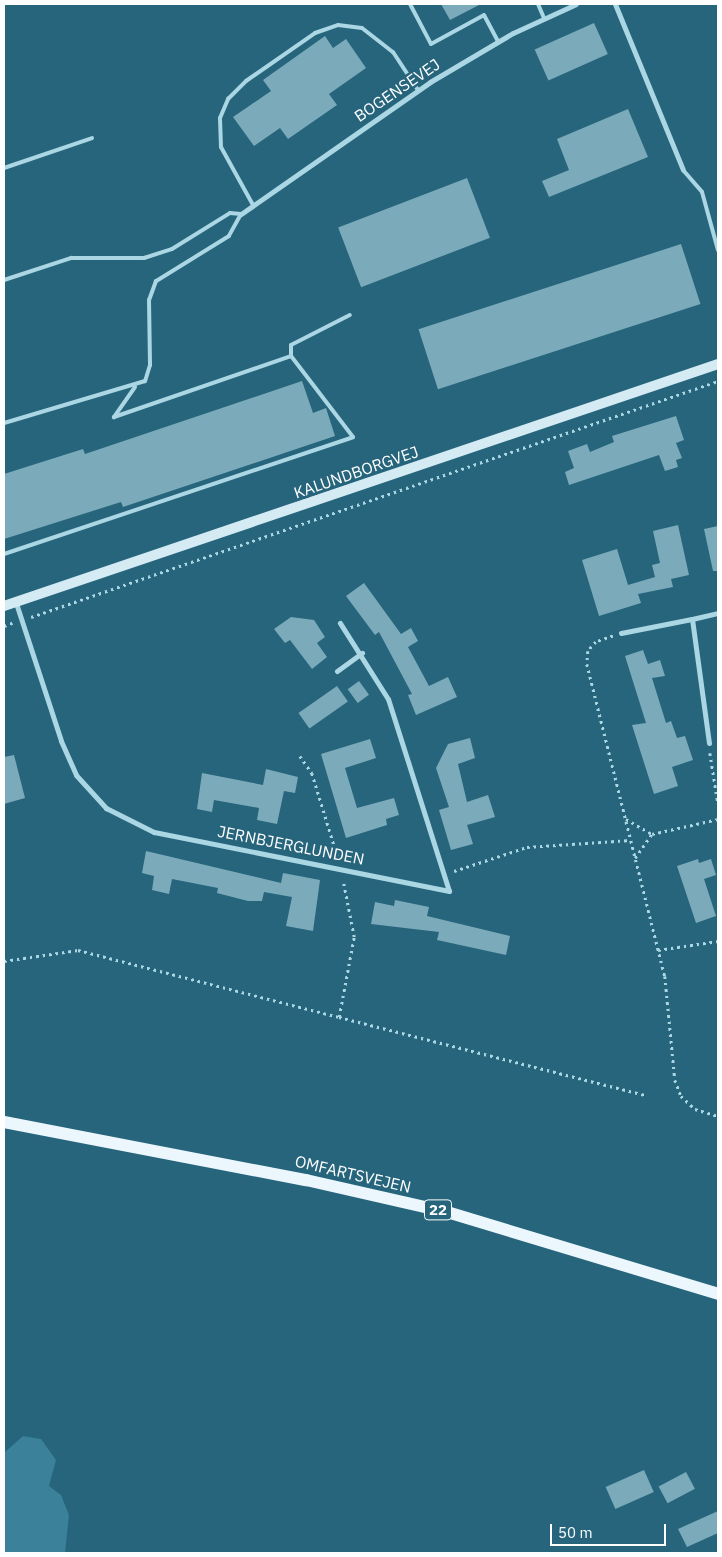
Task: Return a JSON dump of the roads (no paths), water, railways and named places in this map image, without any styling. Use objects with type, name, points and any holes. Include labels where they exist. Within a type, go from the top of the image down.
[{"type":"main road","name":"OMFARTSVEJEN","points":[[4,1122],[296,1178],[446,1212],[718,1294]]},
{"type":"street","name":"BOGENSEVEJ","points":[[241,214],[418,90],[498,41],[576,4]]},
{"type":"street","points":[[615,4],[683,170]]},
{"type":"street","name":"KALUNDBORGVEJ","points":[[4,606],[718,364]]},
{"type":"street","name":"JERNBJERGLUNDEN","points":[[16,603],[61,741],[76,775],[106,808],[154,832],[340,867],[449,890],[388,699],[362,653],[340,623]]},
{"type":"street","points":[[621,633],[718,613]]},
{"type":"street","points":[[692,619],[709,743]]},
{"type":"street","points":[[337,671],[362,653]]},
{"type":"lane","points":[[410,4],[431,44],[484,16],[498,41]]},
{"type":"lane","points":[[538,4],[544,18]]},
{"type":"lane","points":[[253,205],[220,147],[220,118],[228,99],[254,76],[315,33],[338,25],[362,28],[393,52],[418,90]]},
{"type":"lane","points":[[4,168],[92,138]]},
{"type":"lane","points":[[683,170],[702,192],[718,250]]},
{"type":"lane","points":[[4,280],[71,258],[144,258],[172,249],[230,213],[241,214],[228,236],[156,281],[149,300],[150,365],[145,380],[135,387],[4,423]]},
{"type":"lane","points":[[4,554],[353,437],[291,356],[291,345],[350,314]]},
{"type":"lane","points":[[135,387],[114,417],[291,356]]}]
